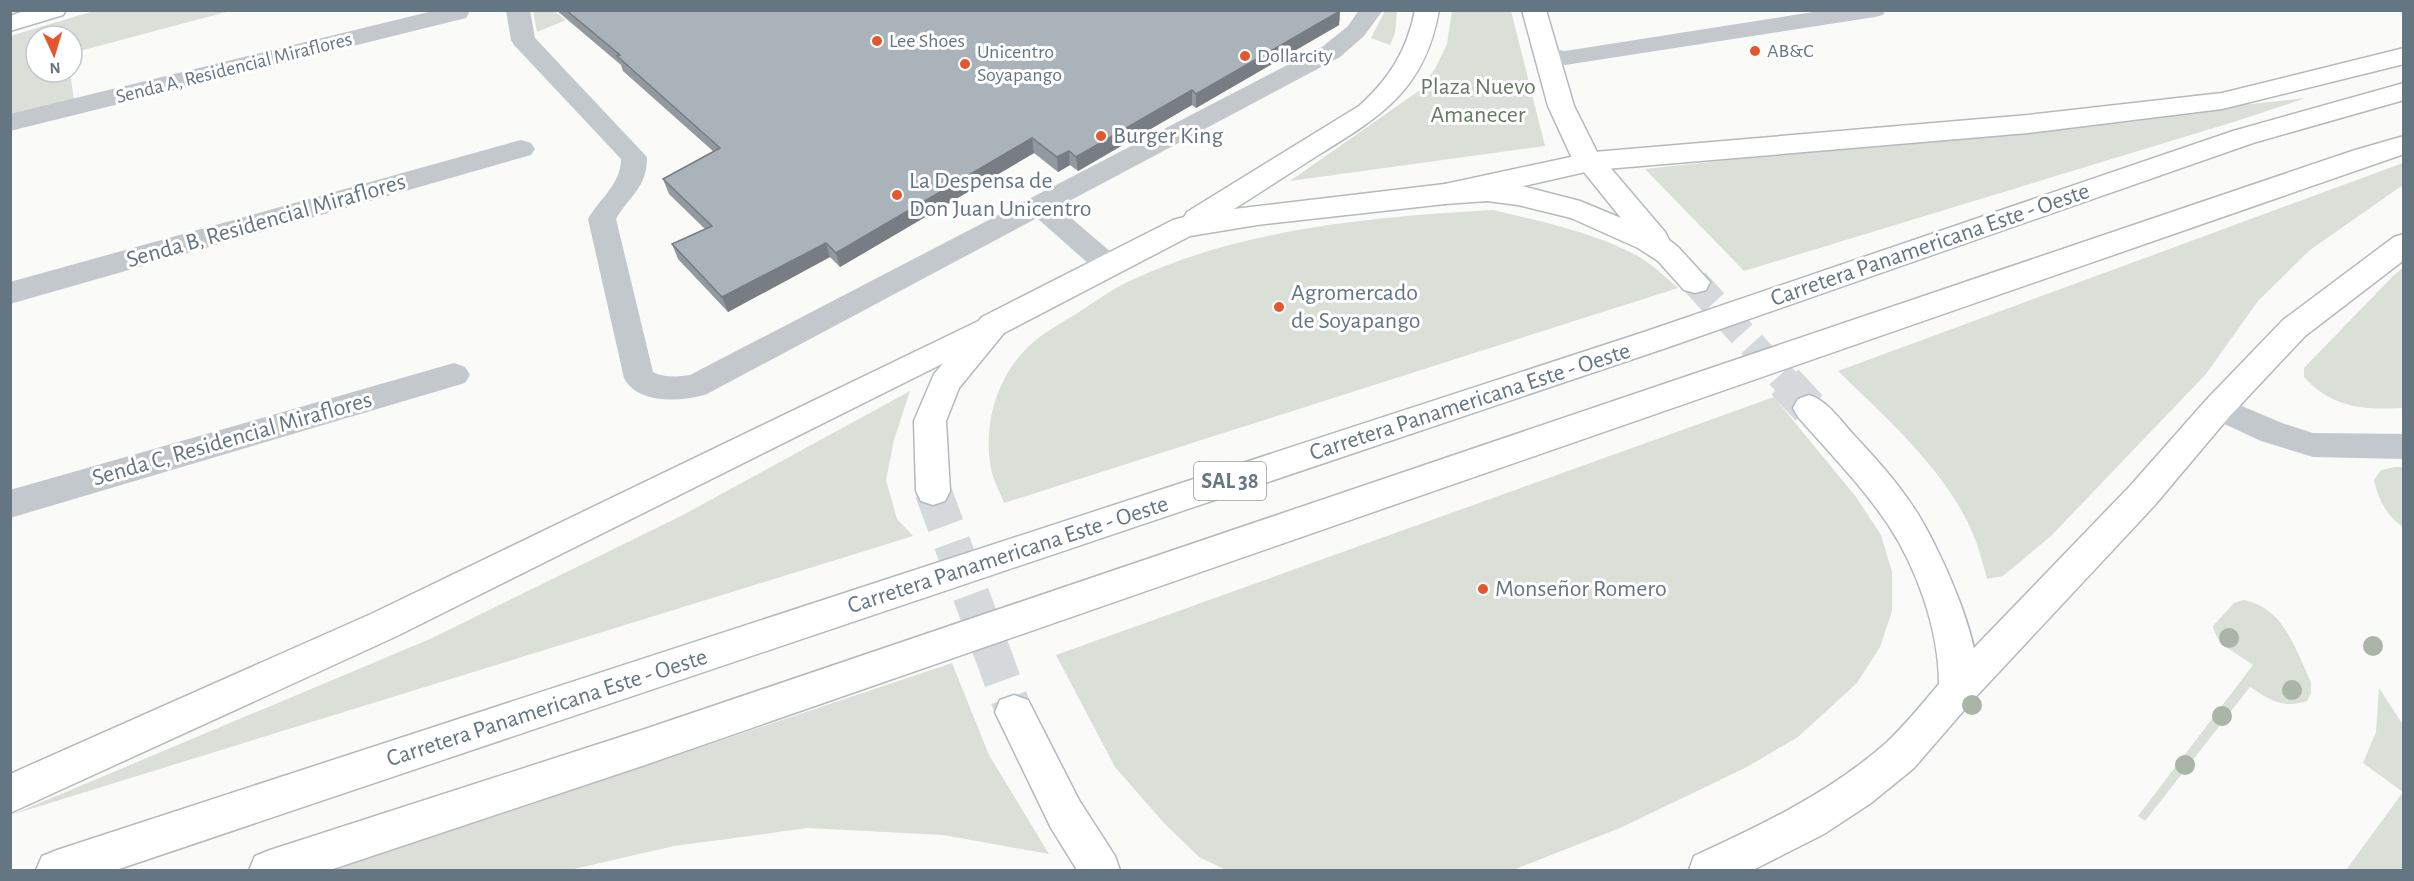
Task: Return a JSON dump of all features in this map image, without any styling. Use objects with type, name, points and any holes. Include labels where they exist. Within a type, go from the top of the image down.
[{"type":"main road","points":[[10,24],[54,10]]},
{"type":"main road","points":[[10,794],[384,625],[993,325],[1183,227],[1368,112],[1386,96],[1401,80],[1413,59],[1425,26],[1427,10]]},
{"type":"main road","points":[[1534,10],[1561,106],[1590,162],[1668,254],[1695,282]]},
{"type":"main road","points":[[1445,194],[1590,162],[2028,124],[2222,101],[2403,56]]},
{"type":"main road","name":"Carretera Panamericana Este - Oeste","points":[[57,870],[1655,340],[2243,137],[2403,91]]},
{"type":"main road","name":"SAL 38","points":[[270,870],[656,743],[2276,186],[2403,145]]},
{"type":"main road","points":[[1183,227],[1257,214],[1445,194],[1487,192],[1548,202],[1618,226],[1668,254]]},
{"type":"main road","points":[[1710,870],[1752,851],[1839,802],[1900,755],[1958,690],[2142,496],[2218,408],[2294,328],[2403,244]]},
{"type":"main road","points":[[933,491],[930,421],[945,383],[993,325]]},
{"type":"main road","points":[[1809,408],[1867,473],[1900,515],[1915,543],[1934,584],[1948,625],[1956,657],[1958,690]]},
{"type":"main road","points":[[1014,712],[1065,814],[1100,870]]},
{"type":"street","name":"Senda A, Residencial Miraflores","points":[[10,123],[457,13]]},
{"type":"street","name":"Senda B, Residencial Miraflores","points":[[10,293],[521,149]]},
{"type":"street","name":"Senda C, Residencial Miraflores","points":[[10,504],[454,375]]},
{"type":"lane","points":[[518,10],[524,40],[634,157],[635,174],[622,195],[608,207],[602,219],[639,378],[648,384],[667,390],[696,386],[1331,52],[1356,31],[1372,10]]},
{"type":"lane","points":[[1548,55],[1564,58],[1875,10]]},
{"type":"lane","points":[[1040,206],[1108,265]]},
{"type":"lane","points":[[2218,408],[2272,432],[2313,445],[2403,447]]},
{"type":"green space","points":[[94,11],[230,11],[84,50],[84,24],[50,24]]},
{"type":"green space","points":[[533,11],[554,11],[566,20],[537,32]]},
{"type":"green space","points":[[1385,11],[1397,11],[1395,33],[1390,45],[1371,38]]},
{"type":"green space","name":"Plaza Nuevo Amanecer","points":[[1452,11],[1511,11],[1545,146],[1290,181],[1420,90],[1436,67],[1447,44]]},
{"type":"green space","points":[[24,32],[24,84],[72,84],[75,108],[11,123],[10,36]]},
{"type":"green space","points":[[2306,98],[1744,271],[1645,169]]},
{"type":"green space","points":[[2403,163],[2403,185],[2310,250],[2258,301],[2206,374],[2051,536],[2003,576],[1987,579],[1973,534],[1948,489],[1914,446],[1838,371]]},
{"type":"green space","points":[[1493,210],[1563,227],[1614,245],[1643,259],[1678,288],[1004,503],[992,473],[989,431],[997,395],[1005,378],[1027,348],[1041,336],[1112,291],[1134,279],[1176,262],[1265,237],[1356,221]]},
{"type":"green space","points":[[2403,268],[2403,408],[2349,405],[2337,401],[2314,387],[2304,377],[2304,368]]},
{"type":"green space","points":[[910,391],[894,440],[886,480],[897,519],[913,536],[11,815],[430,639],[681,516]]},
{"type":"green space","points":[[1774,397],[1856,497],[1881,535],[1892,572],[1892,611],[1880,647],[1857,683],[1798,737],[1747,767],[1620,828],[1513,870],[1226,870],[1199,857],[1164,823],[1115,767],[1056,655]]},
{"type":"green space","points":[[2403,467],[2403,527],[2384,507],[2374,480],[2381,470]]},
{"type":"green space","points":[[2243,600],[2257,604],[2278,620],[2293,643],[2311,682],[2311,693],[2307,701],[2284,704],[2250,687],[2145,821],[2138,816],[2253,665],[2223,644],[2213,626],[2234,603]]},
{"type":"green space","points":[[952,663],[989,755],[1049,854],[943,835],[808,828],[674,846],[570,870],[335,870]]},
{"type":"green space","points":[[2379,688],[2403,725],[2403,792],[2363,763],[2376,732]]},
{"type":"green space","points":[[2403,792],[2403,870],[2346,870]]},
{"type":"building","points":[[566,10],[1340,11],[1196,94],[1192,90],[1076,157],[1069,151],[1057,157],[1032,138],[836,253],[826,243],[722,297],[672,244],[712,226],[663,179],[720,148],[617,56],[620,55]]},
{"type":"tunnel","points":[[1695,282],[1787,383]]},
{"type":"tunnel","points":[[1785,382],[1809,408]]},
{"type":"tunnel","points":[[933,491],[1014,712]]},
{"type":"place","name":"Lee Shoes","points":[[877,41]]},
{"type":"place","name":"AB&C","points":[[1755,51]]},
{"type":"place","name":"Dollarcity","points":[[1245,56]]},
{"type":"place","name":"Unicentro Soyapango","points":[[965,64]]},
{"type":"place","name":"Burger King","points":[[1101,136]]},
{"type":"place","name":"La Despensa de Don Juan Unicentro","points":[[897,195]]},
{"type":"place","name":"Agromercado de Soyapango","points":[[1279,307]]},
{"type":"place","name":"Monseñor Romero","points":[[1483,589]]}]
